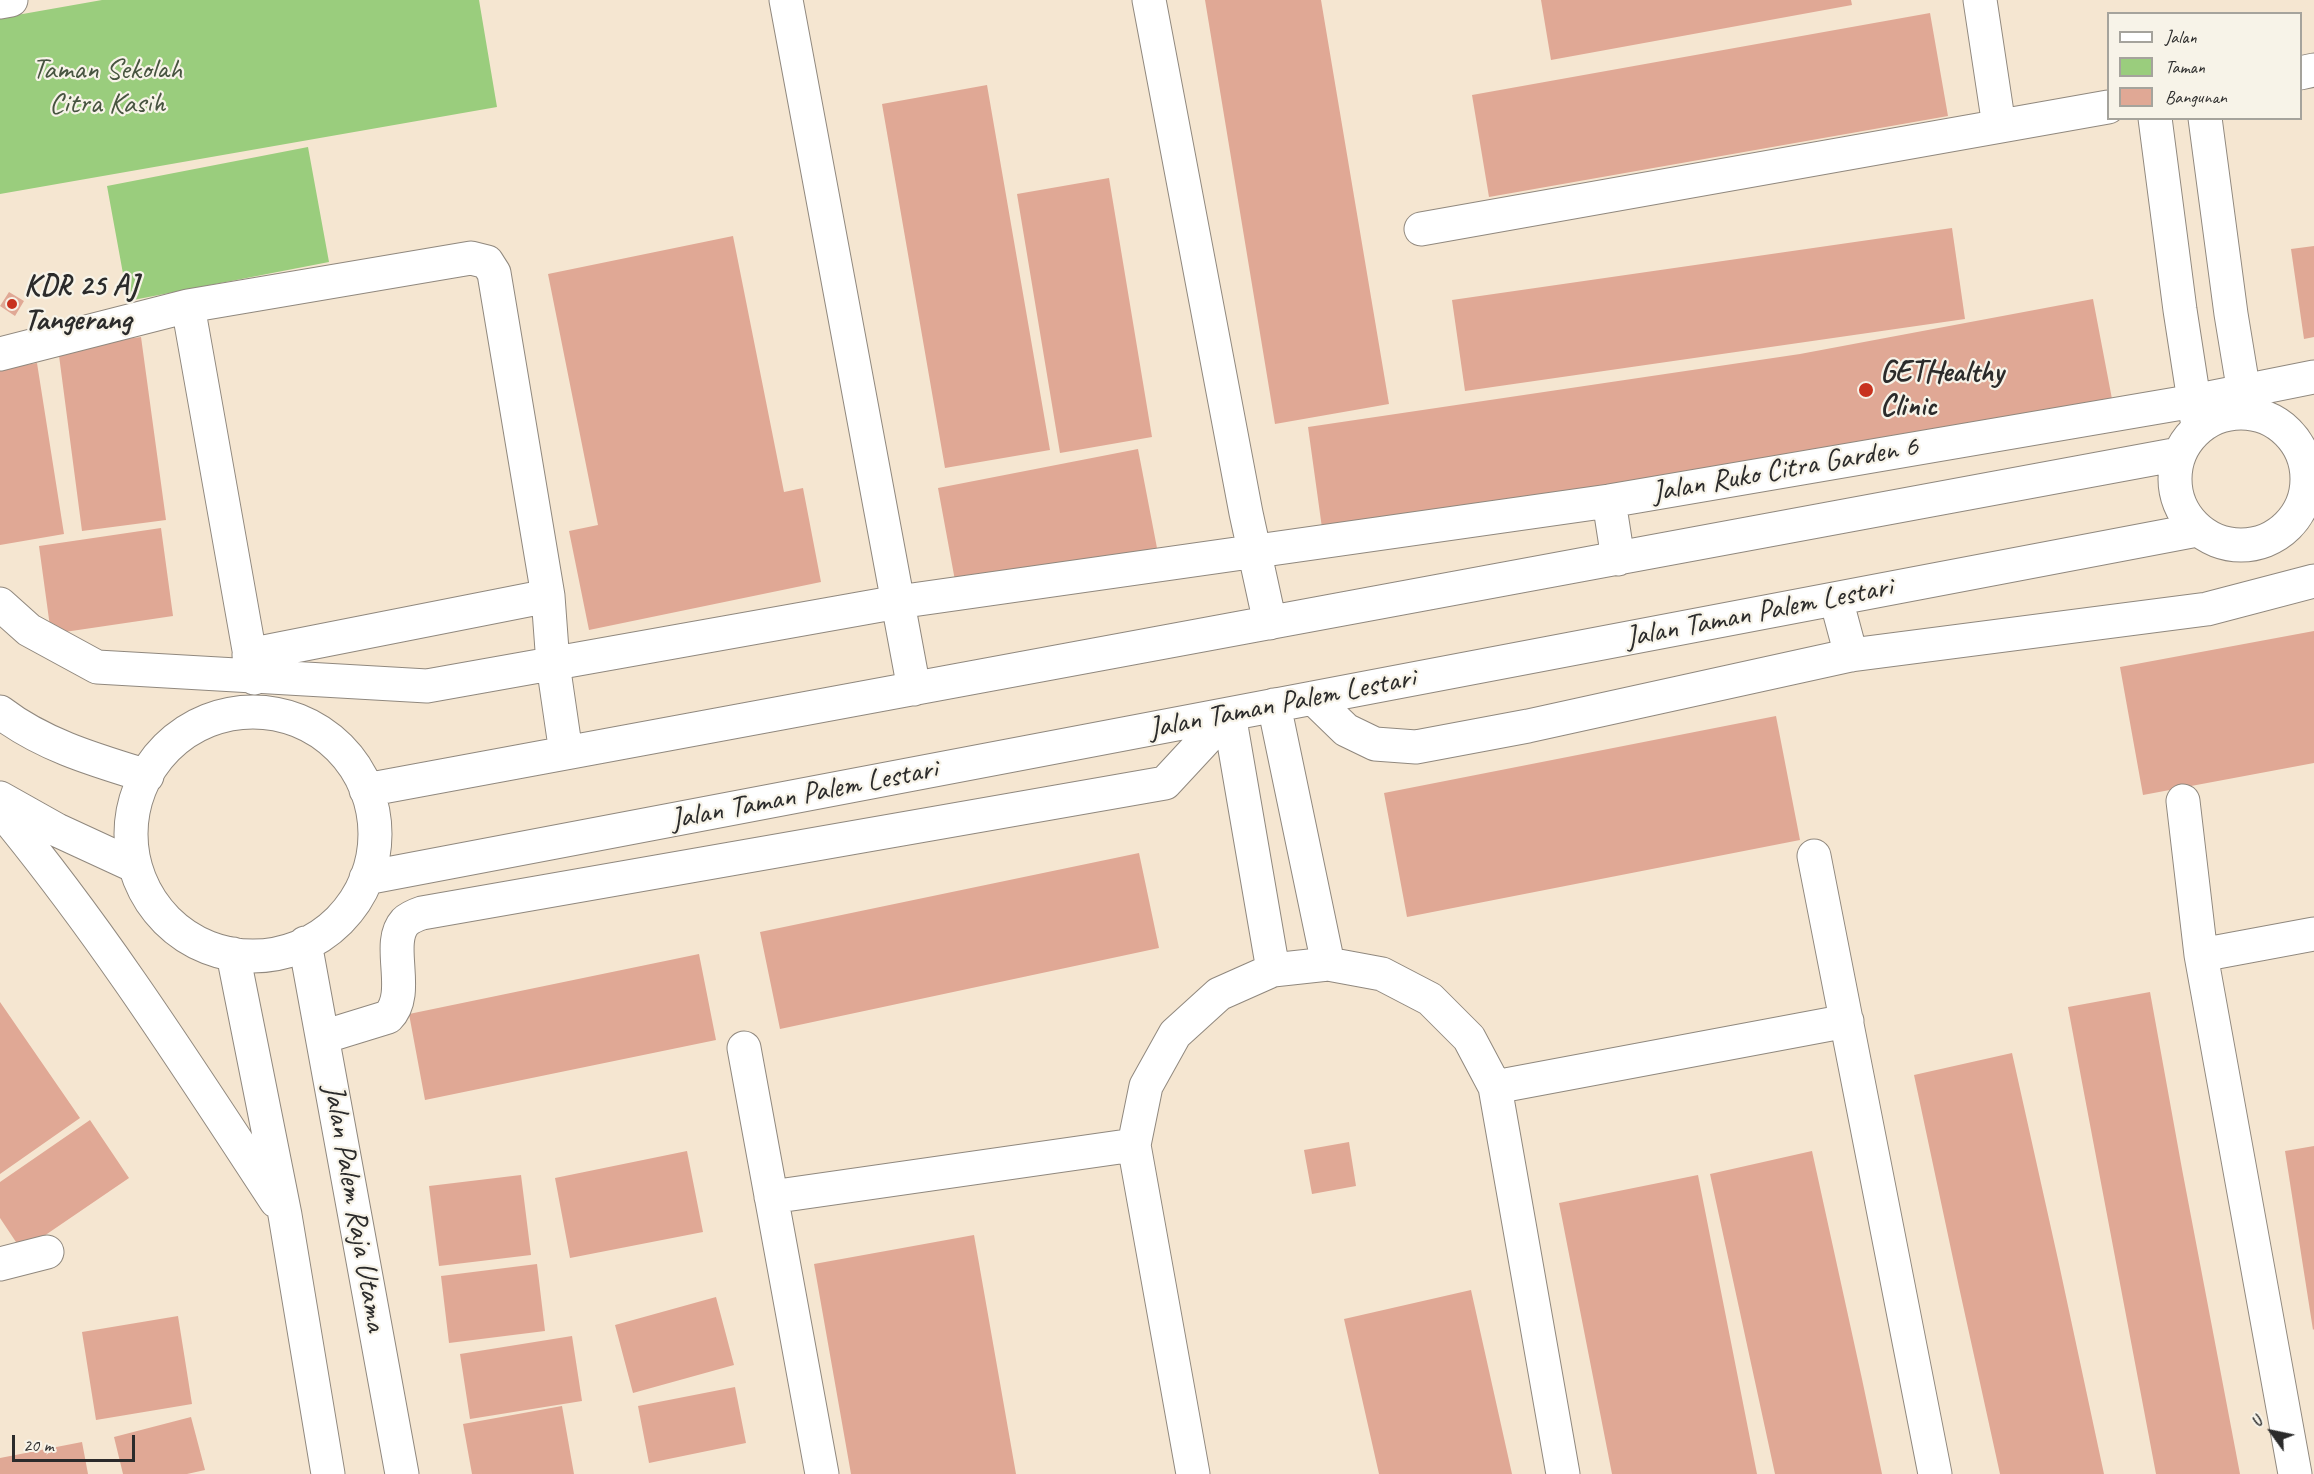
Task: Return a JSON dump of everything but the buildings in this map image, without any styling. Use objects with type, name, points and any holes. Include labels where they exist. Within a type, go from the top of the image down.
[{"type":"street","points":[[0,2],[11,0]]},
{"type":"street","points":[[786,0],[914,688]]},
{"type":"street","points":[[1149,0],[1245,513],[1270,623]]},
{"type":"street","points":[[1980,0],[1999,126]]},
{"type":"street","points":[[1421,229],[2107,107]]},
{"type":"street","points":[[2156,120],[2180,310],[2196,414],[2175,468],[2176,495],[2181,508],[2197,530],[2221,543],[2248,545],[2261,543],[2279,533],[2307,506],[2307,467],[2303,454],[2301,429],[2270,419],[2246,401],[2231,314],[2205,120]]},
{"type":"street","points":[[0,354],[188,306],[471,258],[487,262],[494,273],[548,596],[553,664],[566,753]]},
{"type":"street","points":[[188,306],[252,666]]},
{"type":"street","points":[[2196,414],[2222,415],[2246,401],[2314,377]]},
{"type":"street","name":"Jalan Ruko Citra Garden 6","points":[[252,666],[427,686],[898,602],[1255,553],[2196,414]]},
{"type":"street","points":[[366,790],[2179,454]]},
{"type":"street","points":[[1609,501],[1618,559]]},
{"type":"street","name":"Jalan Taman Palem Lestari","points":[[366,878],[2197,530]]},
{"type":"street","points":[[1313,698],[1346,730],[1375,744],[1416,747],[1528,726],[1851,656],[2207,609],[2314,581]]},
{"type":"street","points":[[0,604],[29,630],[98,667],[252,666],[548,596]]},
{"type":"street","points":[[1836,598],[1851,656]]},
{"type":"street","points":[[1274,705],[1328,964]]},
{"type":"street","points":[[0,712],[48,740],[88,758],[147,776]]},
{"type":"street","points":[[262,712],[291,718],[319,731],[343,751],[352,763],[371,804],[374,849],[366,878],[341,916],[319,936],[288,950],[270,954],[233,954],[203,945],[177,929],[155,907],[135,866],[131,835],[132,819],[140,789],[147,776],[164,751],[188,731],[216,717],[262,712]]},
{"type":"street","points":[[323,1037],[388,1017],[395,1010],[398,997],[398,933],[406,920],[422,913],[1165,783],[1229,714]]},
{"type":"street","points":[[1229,714],[1273,970]]},
{"type":"street","points":[[0,798],[57,830],[135,866]]},
{"type":"street","points":[[2183,801],[2201,955],[2295,1474]]},
{"type":"street","points":[[748,806],[758,854]]},
{"type":"street","points":[[0,809],[58,881],[127,975],[285,1215]]},
{"type":"street","points":[[1814,856],[1935,1474]]},
{"type":"street","points":[[2201,955],[2314,934]]},
{"type":"street","name":"Jalan Palem Raja Utama","points":[[305,943],[402,1474]]},
{"type":"street","points":[[233,954],[285,1215],[328,1474]]},
{"type":"street","points":[[1193,1474],[1134,1145],[1146,1086],[1175,1034],[1219,994],[1273,970],[1328,964],[1382,974],[1430,999],[1469,1038],[1495,1087],[1563,1474]]},
{"type":"street","points":[[1495,1087],[1847,1021]]},
{"type":"street","points":[[744,1048],[822,1474]]},
{"type":"street","points":[[771,1197],[1134,1145]]},
{"type":"street","points":[[0,1264],[47,1252]]},
{"type":"green space","name":"Taman Sekolah Citra Kasih","points":[[102,0],[479,0],[497,107],[0,194],[0,18]]},
{"type":"green space","points":[[308,147],[329,262],[128,301],[107,186]]},
{"type":"place","name":"KDR 25 AJ Tangerang","points":[[12,304]]},
{"type":"place","name":"GETHealthy Clinic","points":[[1866,390]]}]
